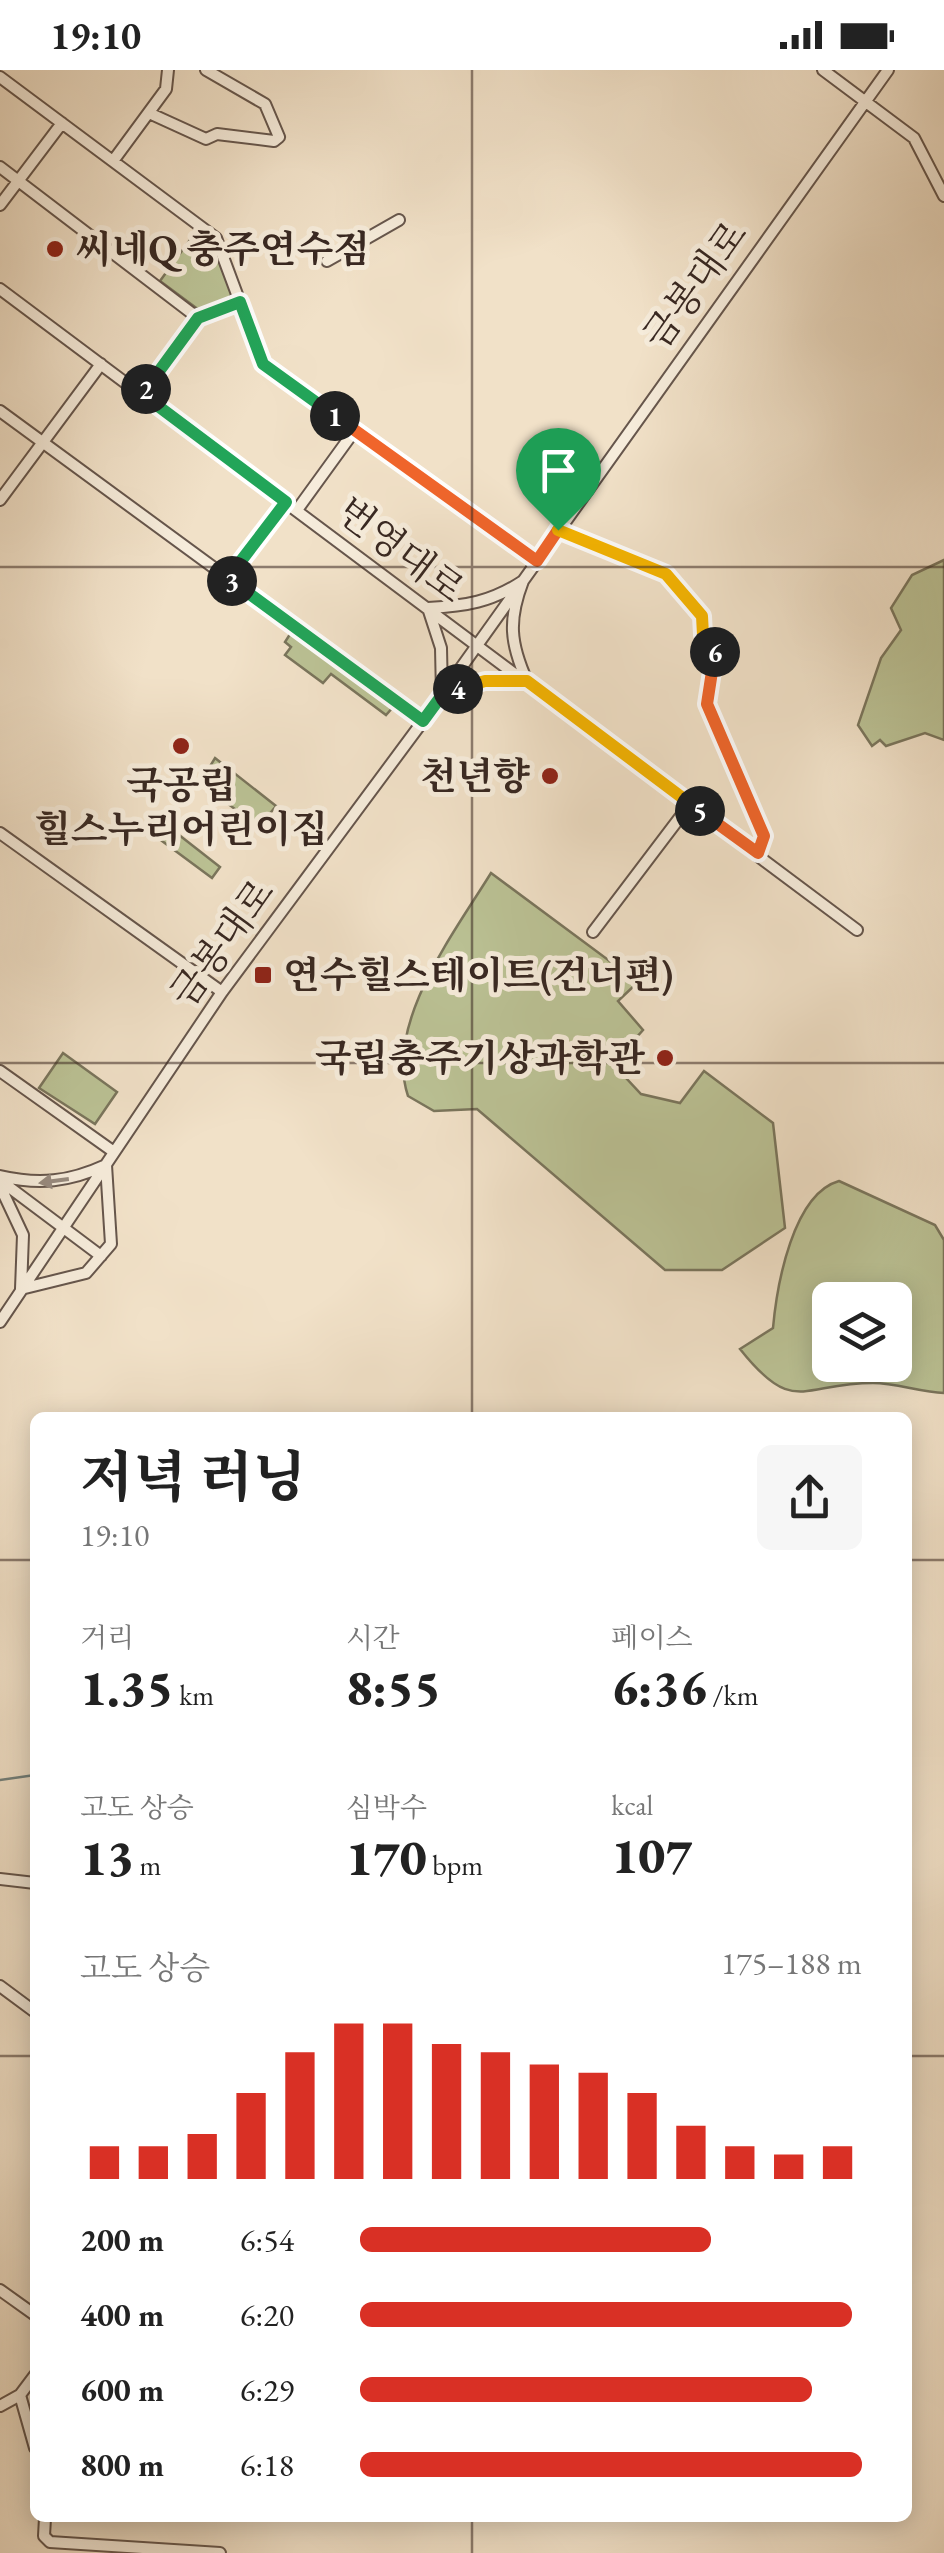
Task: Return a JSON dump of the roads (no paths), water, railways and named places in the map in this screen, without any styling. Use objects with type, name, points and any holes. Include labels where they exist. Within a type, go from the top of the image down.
[{"type":"street","points":[[113,160],[166,89],[168,70]]},
{"type":"street","points":[[149,113],[206,139],[216,134],[274,140],[279,136],[265,104],[206,70]]},
{"type":"street","name":"금봉대로","points":[[0,1322],[222,992],[442,695],[888,70]]},
{"type":"street","points":[[827,71],[863,103],[914,138],[944,196]]},
{"type":"street","points":[[0,77],[216,238],[263,364],[537,561]]},
{"type":"street","points":[[0,205],[62,123]]},
{"type":"street","points":[[0,167],[198,318]]},
{"type":"street","points":[[327,262],[400,220]]},
{"type":"street","name":"번영대로","points":[[0,289],[858,930]]},
{"type":"street","points":[[142,394],[198,318],[240,302]]},
{"type":"street","points":[[0,500],[101,364]]},
{"type":"street","points":[[0,411],[423,721]]},
{"type":"street","points":[[296,510],[355,430]]},
{"type":"street","points":[[228,578],[286,502]]},
{"type":"street","points":[[558,530],[666,574],[702,616],[703,635],[717,654],[707,704],[764,836],[758,853]]},
{"type":"street","points":[[523,581],[511,612],[510,635],[527,681],[485,681],[442,695],[441,648],[428,608],[472,606],[497,599],[523,581]]},
{"type":"street","points":[[593,932],[690,804]]},
{"type":"street","points":[[0,833],[222,992]]},
{"type":"street","points":[[0,1071],[114,1152]]},
{"type":"street","points":[[106,1166],[112,1244],[86,1273],[21,1290],[23,1235],[0,1181],[40,1184],[106,1166]]},
{"type":"street","points":[[0,1181],[101,1256]]},
{"type":"street","points":[[0,1879],[30,1882]]},
{"type":"street","points":[[0,1986],[30,2008]]},
{"type":"street","points":[[0,2290],[30,2311]]},
{"type":"street","points":[[0,2406],[20,2395],[30,2382]]},
{"type":"street","points":[[20,2395],[30,2430]]},
{"type":"street","points":[[45,2522],[44,2536],[50,2542],[220,2553]]},
{"type":"waterway","points":[[0,1780],[30,1776]]},
{"type":"place","name":"씨네Q 충주연수점","points":[[55,249]]},
{"type":"place","name":"국공립 힐스누리어린이집","points":[[181,746]]},
{"type":"place","name":"천년향","points":[[550,776]]},
{"type":"place","name":"연수힐스테이트(건너편)","points":[[263,975]]},
{"type":"place","name":"국립충주기상과학관","points":[[665,1058]]}]
